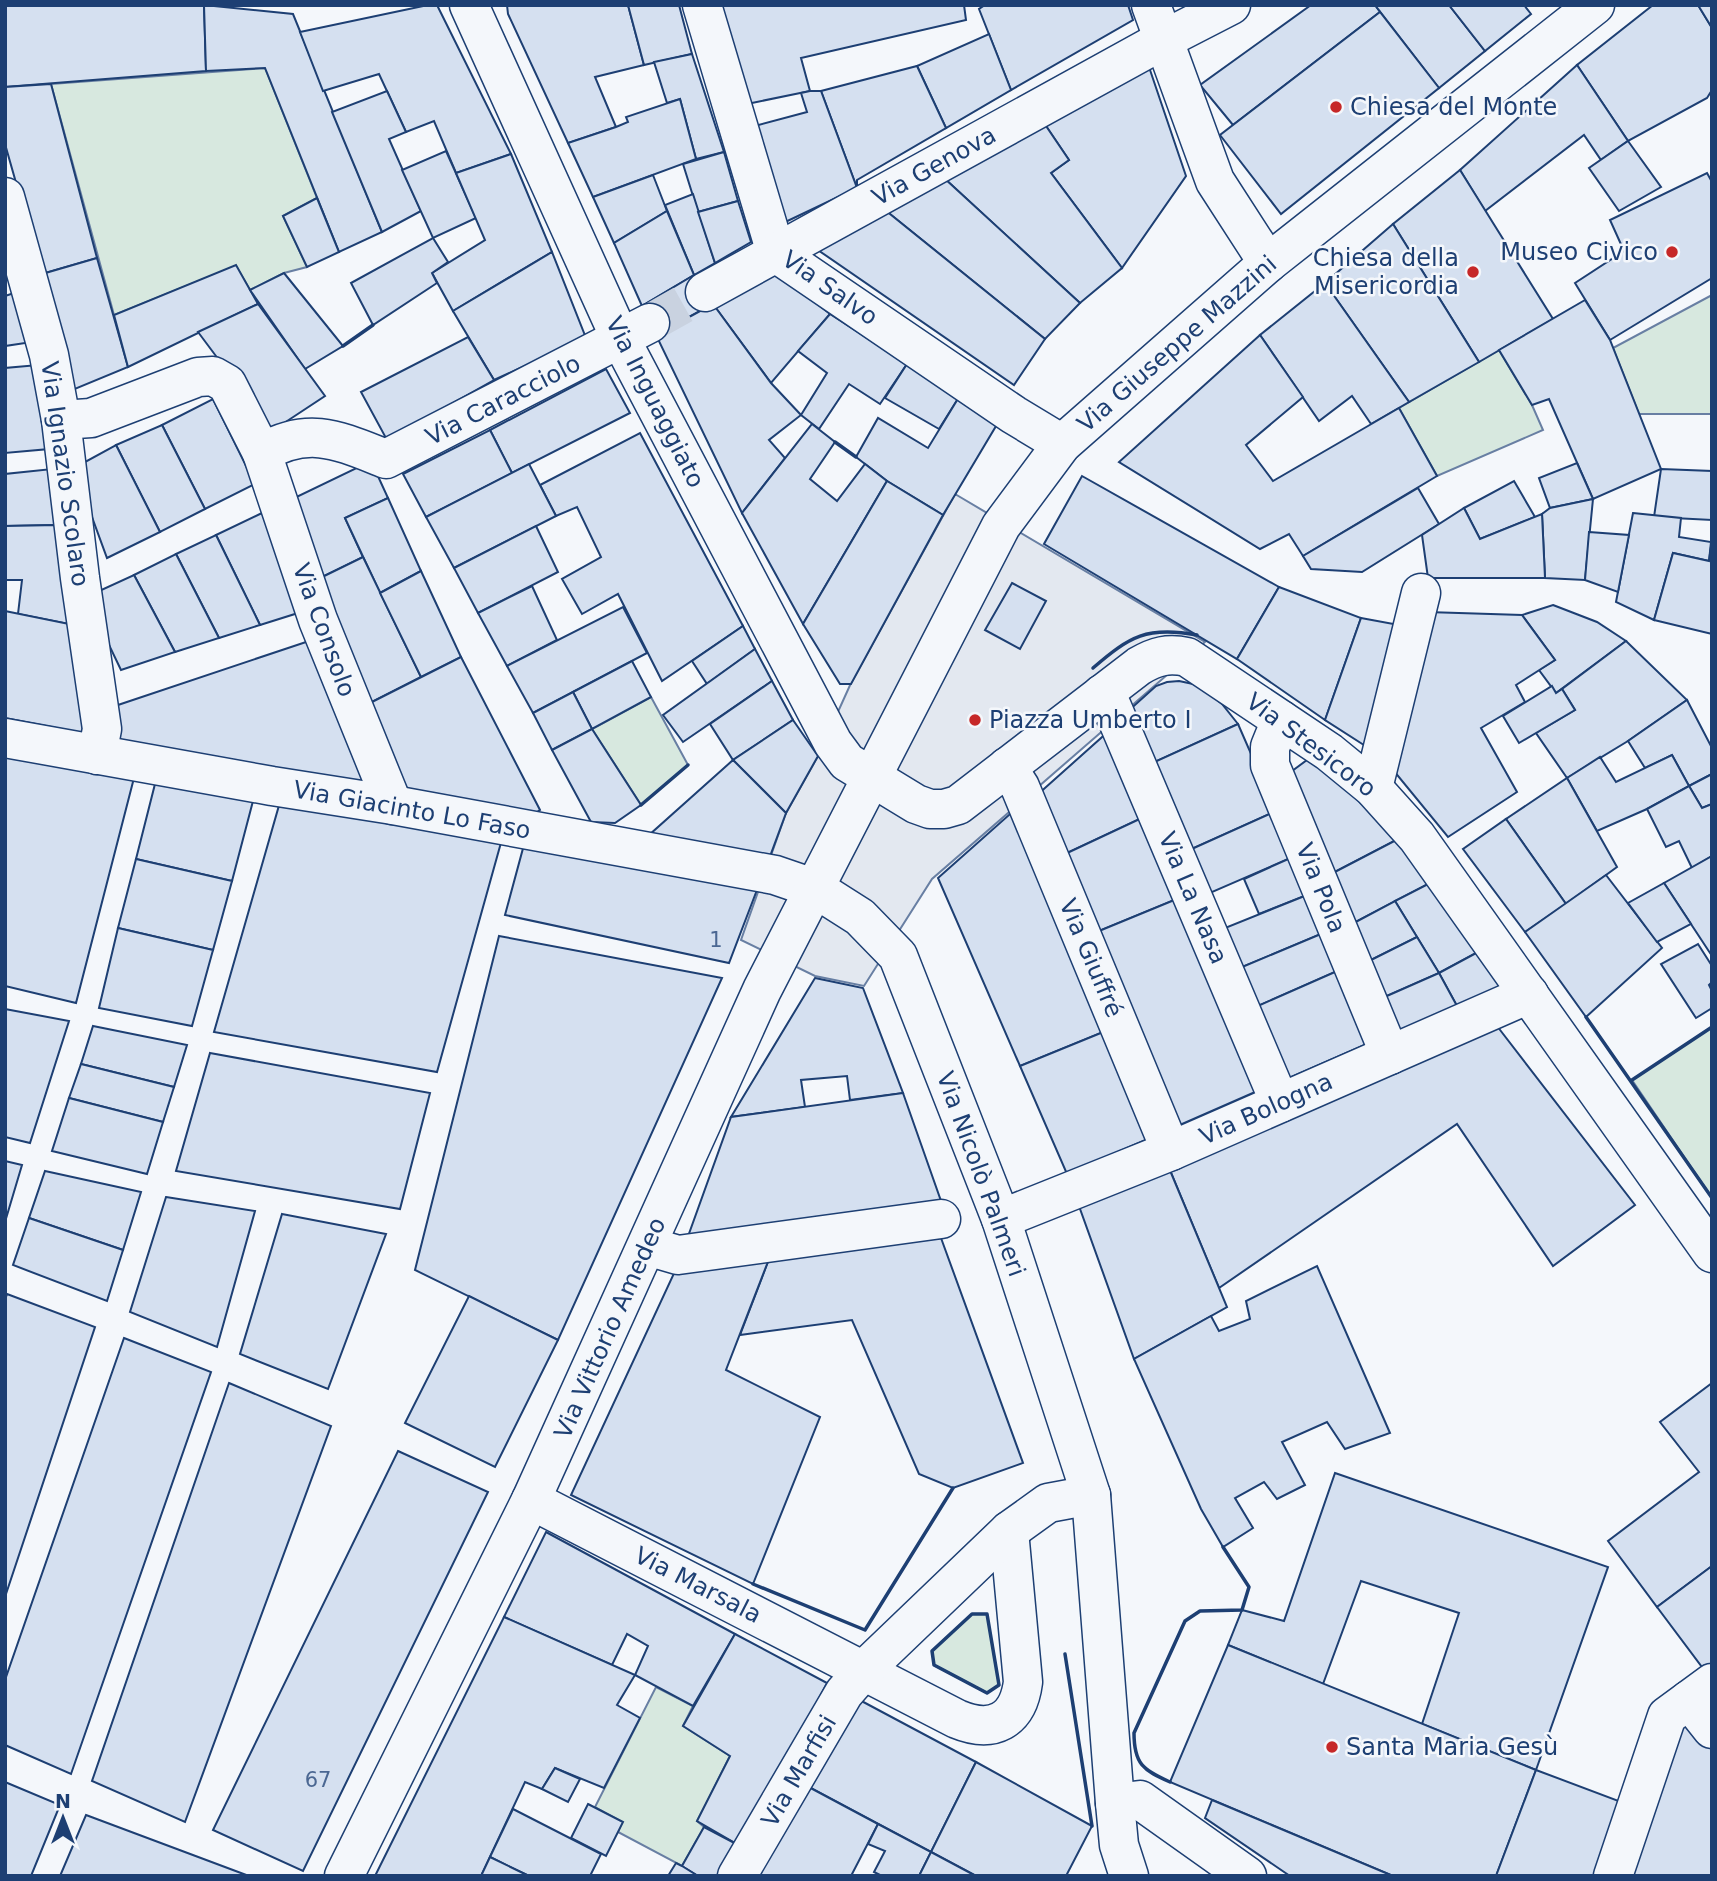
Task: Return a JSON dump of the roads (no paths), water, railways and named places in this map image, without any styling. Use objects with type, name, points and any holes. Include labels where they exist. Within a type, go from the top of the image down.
[{"type":"street","name":"Via Inguaggiato","points":[[469,5],[636,331],[833,743],[847,762],[872,778]]},
{"type":"street","name":"Via Salvo","points":[[702,5],[776,253],[1014,415],[1062,444]]},
{"type":"street","name":"Via Genova","points":[[705,292],[776,253],[1157,22],[1231,5]]},
{"type":"street","name":"Via Giuseppe Mazzini","points":[[872,778],[1001,526],[1062,444],[1268,263],[1595,5]]},
{"type":"street","points":[[1157,22],[1215,181],[1268,263]]},
{"type":"street","name":"Via Ignazio Scolaro","points":[[5,197],[49,355],[61,420],[102,729],[97,755]]},
{"type":"street","name":"Via Caracciolo","points":[[262,453],[279,443],[310,437],[334,439],[386,459],[636,331]]},
{"type":"street","name":"Via Consolo","points":[[61,420],[91,418],[198,377],[213,376],[227,384],[262,453],[318,621],[393,805]]},
{"type":"street","points":[[1373,788],[1421,593]]},
{"type":"street","name":"Via Stesicoro","points":[[872,778],[916,804],[930,809],[958,805],[1154,657],[1172,654],[1187,657],[1329,752],[1373,788],[1417,836],[1712,1253]]},
{"type":"street","name":"Via La Nasa","points":[[1102,694],[1112,707],[1280,1103]]},
{"type":"street","name":"Via Pola","points":[[1281,720],[1270,747],[1270,765],[1390,1055]]},
{"type":"street","name":"Via Giacinto Lo Faso","points":[[5,738],[775,875],[816,889]]},
{"type":"street","name":"Via Giuffré","points":[[1007,767],[1020,788],[1171,1151]]},
{"type":"street","name":"Via Vittorio Amedeo","points":[[344,1876],[531,1500],[762,990],[872,778]]},
{"type":"street","name":"Via Nicolò Palmeri","points":[[816,889],[860,917],[898,956],[1001,1219],[1091,1495],[1115,1803],[1117,1866]]},
{"type":"street","name":"Via Bologna","points":[[1001,1219],[1171,1151],[1529,995]]},
{"type":"street","points":[[646,1247],[678,1255],[941,1219]]},
{"type":"street","name":"Via Marfisi","points":[[737,1876],[844,1693],[864,1670],[1009,1531],[1048,1503],[1091,1495]]},
{"type":"street","name":"Via Marsala","points":[[531,1500],[970,1724],[983,1726],[996,1724],[1007,1718],[1016,1708],[1023,1682],[1009,1531]]},
{"type":"street","points":[[1613,1876],[1667,1716],[1704,1704]]},
{"type":"street","points":[[1115,1803],[1140,1800],[1247,1876]]},
{"type":"tunnel","points":[[650,323],[705,292]]},
{"type":"place","name":"Chiesa del Monte","points":[[1336,107]]},
{"type":"place","name":"Museo Civico","points":[[1672,252]]},
{"type":"place","name":"Chiesa della Misericordia","points":[[1473,272]]},
{"type":"place","name":"Piazza Umberto I","points":[[975,720]]},
{"type":"place","name":"Santa Maria Gesù","points":[[1332,1747]]}]
